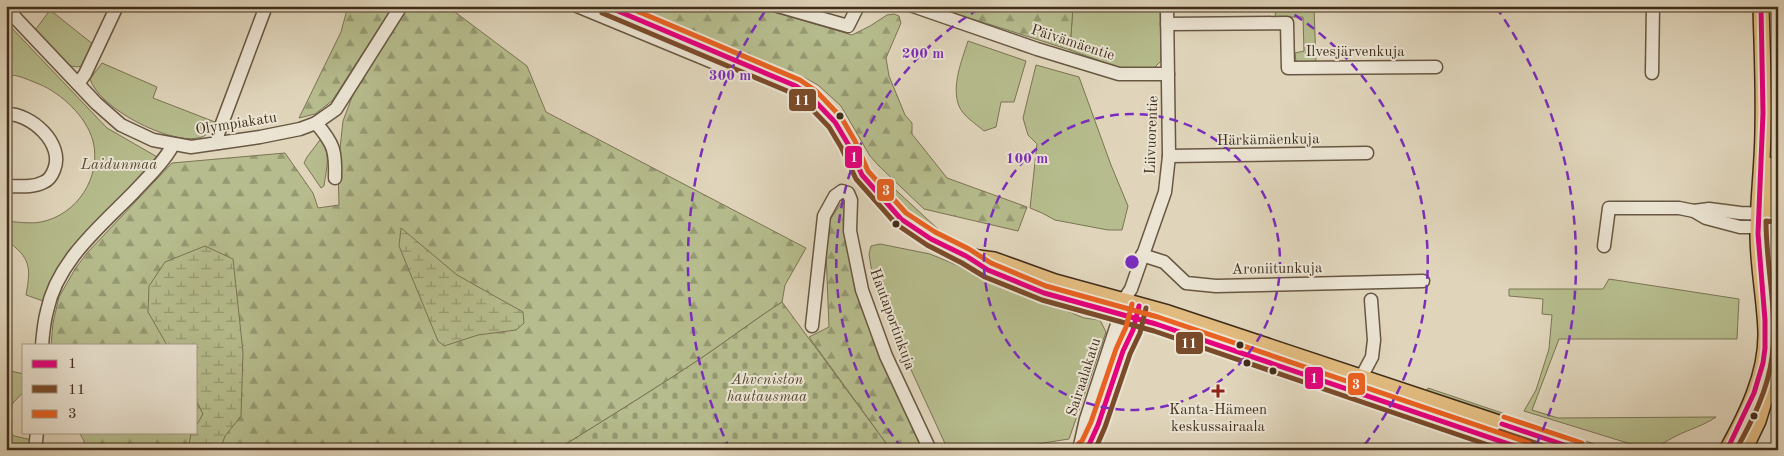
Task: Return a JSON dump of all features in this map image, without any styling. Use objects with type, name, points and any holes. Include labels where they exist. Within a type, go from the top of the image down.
[{"type":"main road","points":[[606,6],[796,86],[811,97],[835,122],[848,144],[862,175],[901,219],[931,239],[966,256],[988,270],[1044,293],[1125,302],[1156,324],[1528,450]]},
{"type":"main road","points":[[1744,450],[1758,422],[1772,364],[1766,334],[1770,221],[1763,129],[1761,6]]},
{"type":"main road","points":[[1138,312],[1168,313],[1580,450]]},
{"type":"main road","points":[[1727,450],[1772,364]]},
{"type":"street","points":[[78,84],[86,74],[117,6]]},
{"type":"street","points":[[218,143],[218,134],[266,6]]},
{"type":"street","name":"Olympiakatu","points":[[6,8],[96,103],[121,125],[153,140],[191,147],[260,137],[300,129],[316,123],[336,109],[401,6]]},
{"type":"street","points":[[577,6],[727,68]]},
{"type":"street","points":[[778,6],[848,26],[858,6]]},
{"type":"street","name":"Päivämäentie","points":[[913,6],[1037,49],[1120,74],[1168,74]]},
{"type":"street","name":"Liivuorentie","points":[[1125,302],[1165,192],[1169,156],[1167,6]]},
{"type":"street","points":[[1652,73],[1654,6]]},
{"type":"street","name":"Ilvesjärvenkuja","points":[[1167,24],[1287,23],[1288,68],[1436,67]]},
{"type":"street","points":[[6,114],[26,118],[39,128],[50,141],[57,158],[54,170],[44,182],[28,186],[6,186]]},
{"type":"street","points":[[316,123],[334,149],[335,178]]},
{"type":"street","points":[[42,344],[47,309],[59,279],[68,264],[84,243],[161,162],[172,145]]},
{"type":"street","name":"Härkämäenkuja","points":[[1169,156],[1368,153]]},
{"type":"street","name":"Hautaportinkuja","points":[[812,326],[824,216],[835,196],[844,191],[848,193],[851,200],[850,231],[862,290],[886,356],[930,450]]},
{"type":"street","points":[[1604,246],[1609,208],[1679,208],[1694,211],[1710,208],[1770,221]]},
{"type":"street","name":"Aroniitunkuja","points":[[1142,255],[1164,262],[1186,283],[1216,286],[1423,282]]},
{"type":"street","points":[[1355,392],[1360,377],[1372,357],[1374,340],[1371,300]]},
{"type":"street","name":"Sairaalakatu","points":[[1080,450],[1086,419],[1125,302]]},
{"type":"street","name":"Sairaalakatu","points":[[1080,450],[1088,446],[1094,436],[1138,312]]},
{"type":"street","points":[[35,450],[37,434]]},
{"type":"green space","points":[[348,6],[393,6],[332,101],[315,114],[299,118],[341,32]]},
{"type":"green space","points":[[407,6],[447,6],[527,66],[546,112],[806,248],[785,285],[782,302],[700,359],[566,444],[544,450],[84,450],[84,441],[80,434],[198,434],[198,344],[51,344],[53,323],[59,297],[75,269],[87,253],[172,163],[285,153],[313,193],[318,208],[339,205],[338,167],[343,121],[352,97]]},
{"type":"green space","points":[[622,6],[753,6],[852,35],[887,15],[894,14],[899,16],[901,23],[886,58],[889,76],[905,115],[912,123],[912,134],[947,178],[1027,207],[1018,231],[924,209],[870,156],[841,106],[818,85],[805,78]]},
{"type":"green space","points":[[932,6],[1073,6],[1070,50]]},
{"type":"green space","points":[[1073,6],[1160,6],[1161,61],[1154,68],[1122,69],[1070,50]]},
{"type":"green space","points":[[1314,7],[1316,64],[1296,62],[1295,53],[1304,51],[1303,17],[1275,17],[1276,8]]},
{"type":"green space","points":[[50,10],[94,45],[84,65],[71,66],[33,33]]},
{"type":"green space","name":"Laidunmaa","points":[[6,22],[107,128],[159,158],[118,203],[46,302],[26,295],[27,264],[20,252],[6,240],[6,221],[41,222],[54,218],[76,203],[90,181],[94,168],[93,141],[85,123],[64,100],[39,84],[15,75],[6,75]]},
{"type":"green space","points":[[968,41],[1026,61],[1014,102],[1001,102],[996,127],[984,131],[963,113],[957,98],[958,73]]},
{"type":"green space","points":[[102,63],[157,87],[153,98],[215,122],[204,136],[185,138],[153,130],[136,122],[106,101],[96,90],[90,79]]},
{"type":"green space","points":[[1036,65],[1079,77],[1128,206],[1122,230],[1108,230],[1055,220],[1030,208],[1037,144],[1028,135],[1023,118]]},
{"type":"green space","points":[[320,140],[324,145],[327,155],[324,186],[321,188],[304,163]]},
{"type":"green space","points":[[886,181],[939,230],[963,243],[962,246],[939,234],[908,212],[881,184]]},
{"type":"green space","points":[[841,203],[848,205],[843,224],[849,249],[925,450],[891,450],[809,337],[829,327],[826,252],[829,235],[828,223]]},
{"type":"green space","points":[[401,228],[457,275],[523,312],[524,323],[516,330],[478,335],[444,346],[438,341],[399,246]]},
{"type":"green space","points":[[880,244],[930,254],[1084,318],[1100,320],[1106,332],[1069,439],[1031,445],[1023,450],[948,450],[895,335],[886,306],[872,273],[869,254],[871,246]]},
{"type":"green space","points":[[205,246],[233,259],[243,352],[241,416],[225,436],[220,450],[188,450],[191,434],[198,434],[198,423],[203,414],[198,404],[198,344],[166,344],[148,312],[149,286],[165,262]]},
{"type":"green space","points":[[1609,279],[1739,299],[1737,339],[1559,339],[1532,410],[1558,418],[1716,417],[1659,446],[1647,449],[1524,411],[1536,390],[1549,349],[1552,315],[1542,314],[1543,299],[1509,296],[1509,289],[1603,289]]},
{"type":"green space","name":"Ahveniston hautausmaa","points":[[782,302],[891,450],[544,450],[566,444],[700,359]]},
{"type":"green space","points":[[6,370],[22,374],[22,393],[13,403],[6,423]]},
{"type":"green space","points":[[1428,388],[1612,450],[1597,450],[1426,393]]},
{"type":"green space","points":[[6,427],[14,436],[32,440],[30,450],[6,450]]},
{"type":"transit line","name":"1","points":[[606,6],[796,86],[811,97],[835,122],[848,144],[862,175],[901,219],[931,239],[966,256],[988,270],[1044,293],[1156,324],[1526,450]]},
{"type":"transit line","name":"3","points":[[625,6],[800,80],[816,91],[841,117],[855,141],[868,171],[906,213],[935,232],[969,249],[991,263],[1046,286],[1158,317],[1529,443]]},
{"type":"transit line","name":"1","points":[[1727,450],[1754,393],[1763,363],[1765,348],[1765,320],[1758,234],[1763,113],[1761,6]]},
{"type":"transit line","name":"11","points":[[602,13],[792,93],[806,103],[829,127],[856,179],[896,224],[927,245],[985,277],[1042,300],[1154,331],[1503,450]]},
{"type":"transit line","name":"11","points":[[1736,450],[1758,405],[1770,369],[1774,323],[1766,221],[1777,222]]},
{"type":"transit line","name":"3","points":[[1079,443],[1082,441],[1091,422],[1116,349],[1126,327],[1132,304]]},
{"type":"transit line","name":"1","points":[[1082,450],[1088,447],[1098,425],[1123,351],[1133,330],[1139,306]]},
{"type":"transit line","name":"11","points":[[1095,450],[1105,427],[1130,354],[1140,333],[1146,308]]},
{"type":"transit line","name":"3","points":[[1504,417],[1582,443]]},
{"type":"transit line","name":"1","points":[[1502,424],[1579,450]]},
{"type":"transit line","name":"11","points":[[1500,431],[1556,450]]},
{"type":"place","name":"Kanta-Hämeen keskussairaala","points":[[1218,391]]}]
